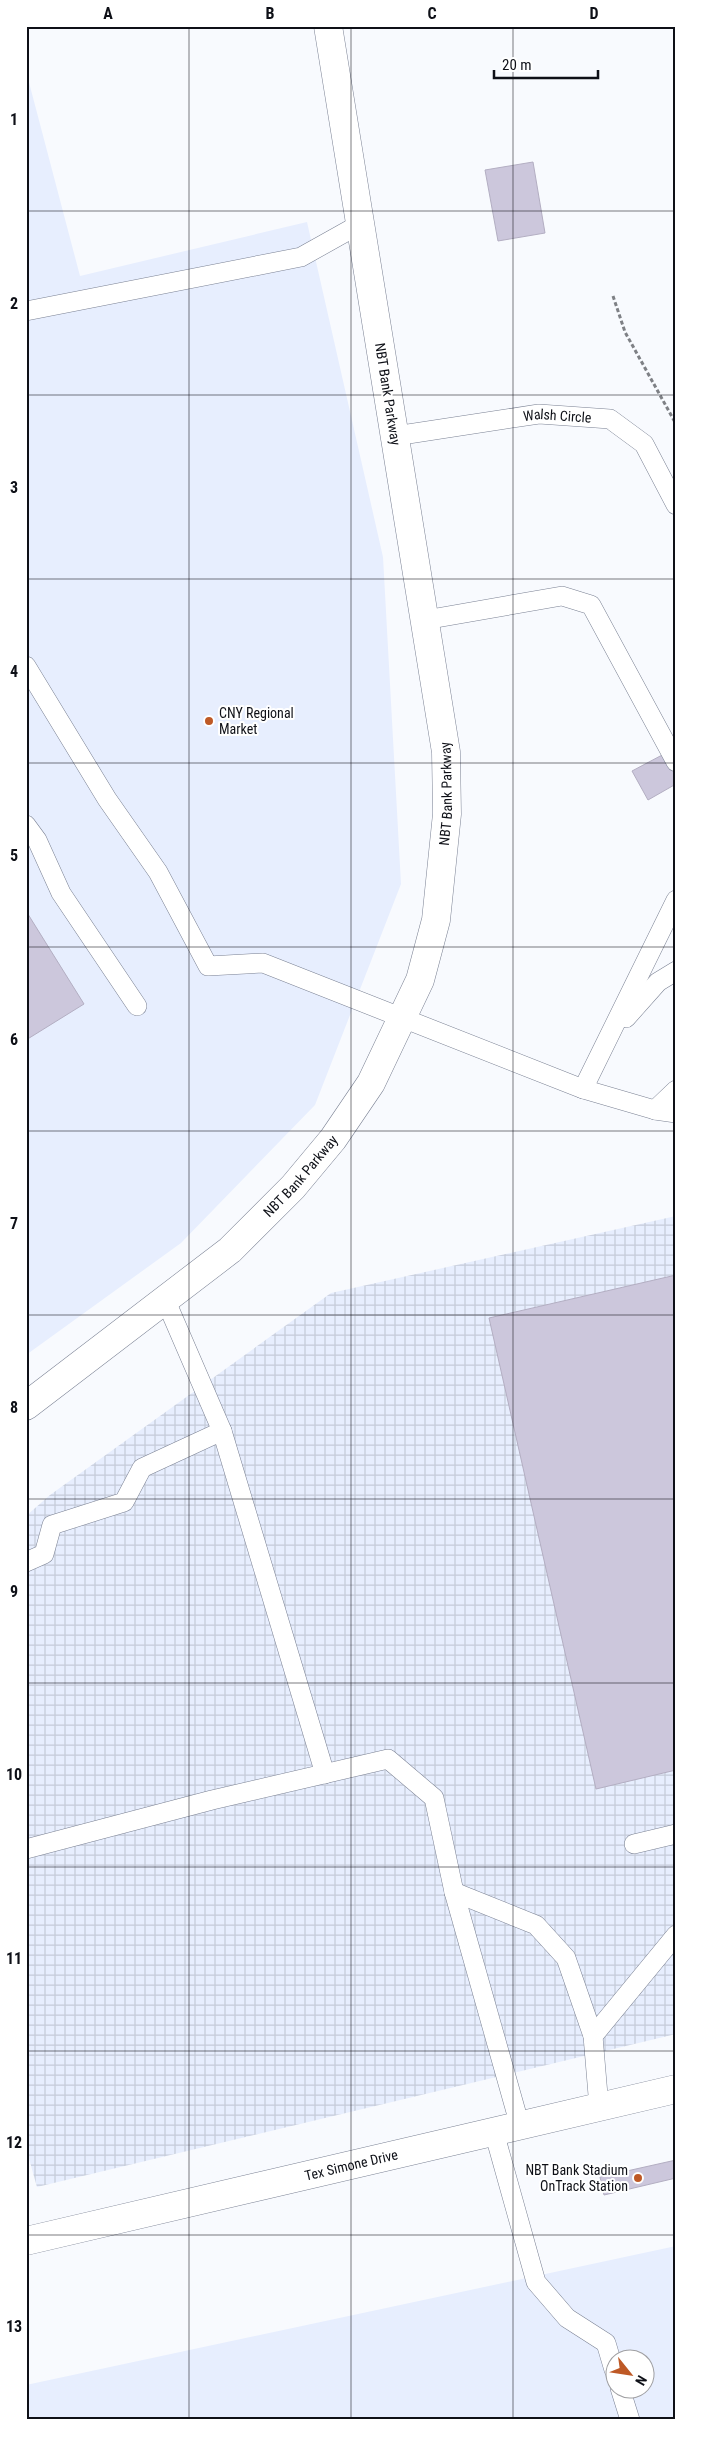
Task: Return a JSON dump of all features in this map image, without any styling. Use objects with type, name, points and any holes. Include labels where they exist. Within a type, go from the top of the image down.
[{"type":"street","name":"NBT Bank Parkway","points":[[26,1406],[230,1250],[293,1187],[333,1139],[371,1083],[420,980],[436,920],[447,814],[446,752],[328,26]]},
{"type":"street","name":"Tex Simone Drive","points":[[26,2241],[676,2089]]},
{"type":"lane","points":[[26,311],[301,257],[360,224]]},
{"type":"lane","name":"Walsh Circle","points":[[395,436],[539,414],[610,420],[644,444],[676,505]]},
{"type":"lane","points":[[425,620],[562,596],[591,605],[676,762]]},
{"type":"lane","points":[[26,666],[108,799],[158,872],[208,966],[263,963],[583,1089],[655,1110],[676,1112]]},
{"type":"lane","points":[[26,825],[37,840],[60,893],[137,1006]]},
{"type":"lane","points":[[583,1089],[612,1034],[676,900]]},
{"type":"lane","points":[[612,1034],[658,982],[676,971]]},
{"type":"lane","points":[[655,1110],[676,1090]]},
{"type":"lane","points":[[165,1299],[222,1431],[325,1774]]},
{"type":"lane","points":[[26,1562],[44,1554],[52,1525],[124,1502],[142,1468],[222,1431]]},
{"type":"lane","points":[[26,1849],[212,1800],[388,1759],[434,1798],[454,1892],[520,2126]]},
{"type":"lane","points":[[634,1844],[676,1834]]},
{"type":"lane","points":[[454,1892],[536,1925],[566,1958],[593,2036],[599,2107]]},
{"type":"lane","points":[[593,2036],[676,1935]]},
{"type":"lane","points":[[494,2132],[536,2282],[567,2318],[606,2343],[607,2348]]},
{"type":"lane","points":[[623,2398],[630,2420]]},
{"type":"path","points":[[613,296],[625,332],[676,424]]},
{"type":"shaded area","name":"CNY Regional Market","points":[[26,71],[80,276],[307,222],[383,557],[401,884],[315,1105],[181,1243],[26,1355]]},
{"type":"shaded area","points":[[676,1216],[676,2034],[37,2187],[26,2148],[26,1516],[50,1495],[331,1293]]},
{"type":"shaded area","points":[[676,2246],[676,2420],[26,2420],[26,2385]]},
{"type":"building","points":[[533,162],[545,233],[498,241],[485,170]]},
{"type":"building","points":[[664,754],[676,775],[676,784],[648,800],[632,771]]},
{"type":"building","points":[[26,911],[84,1004],[26,1040]]},
{"type":"building","points":[[676,1275],[676,1770],[596,1789],[489,1318]]},
{"type":"building","name":"NBT Bank Stadium OnTrack Station","points":[[676,2160],[676,2178],[604,2195],[600,2177]]},
{"type":"place","name":"CNY Regional Market","points":[[209,721]]},
{"type":"place","name":"NBT Bank Stadium OnTrack Station","points":[[638,2178]]}]
